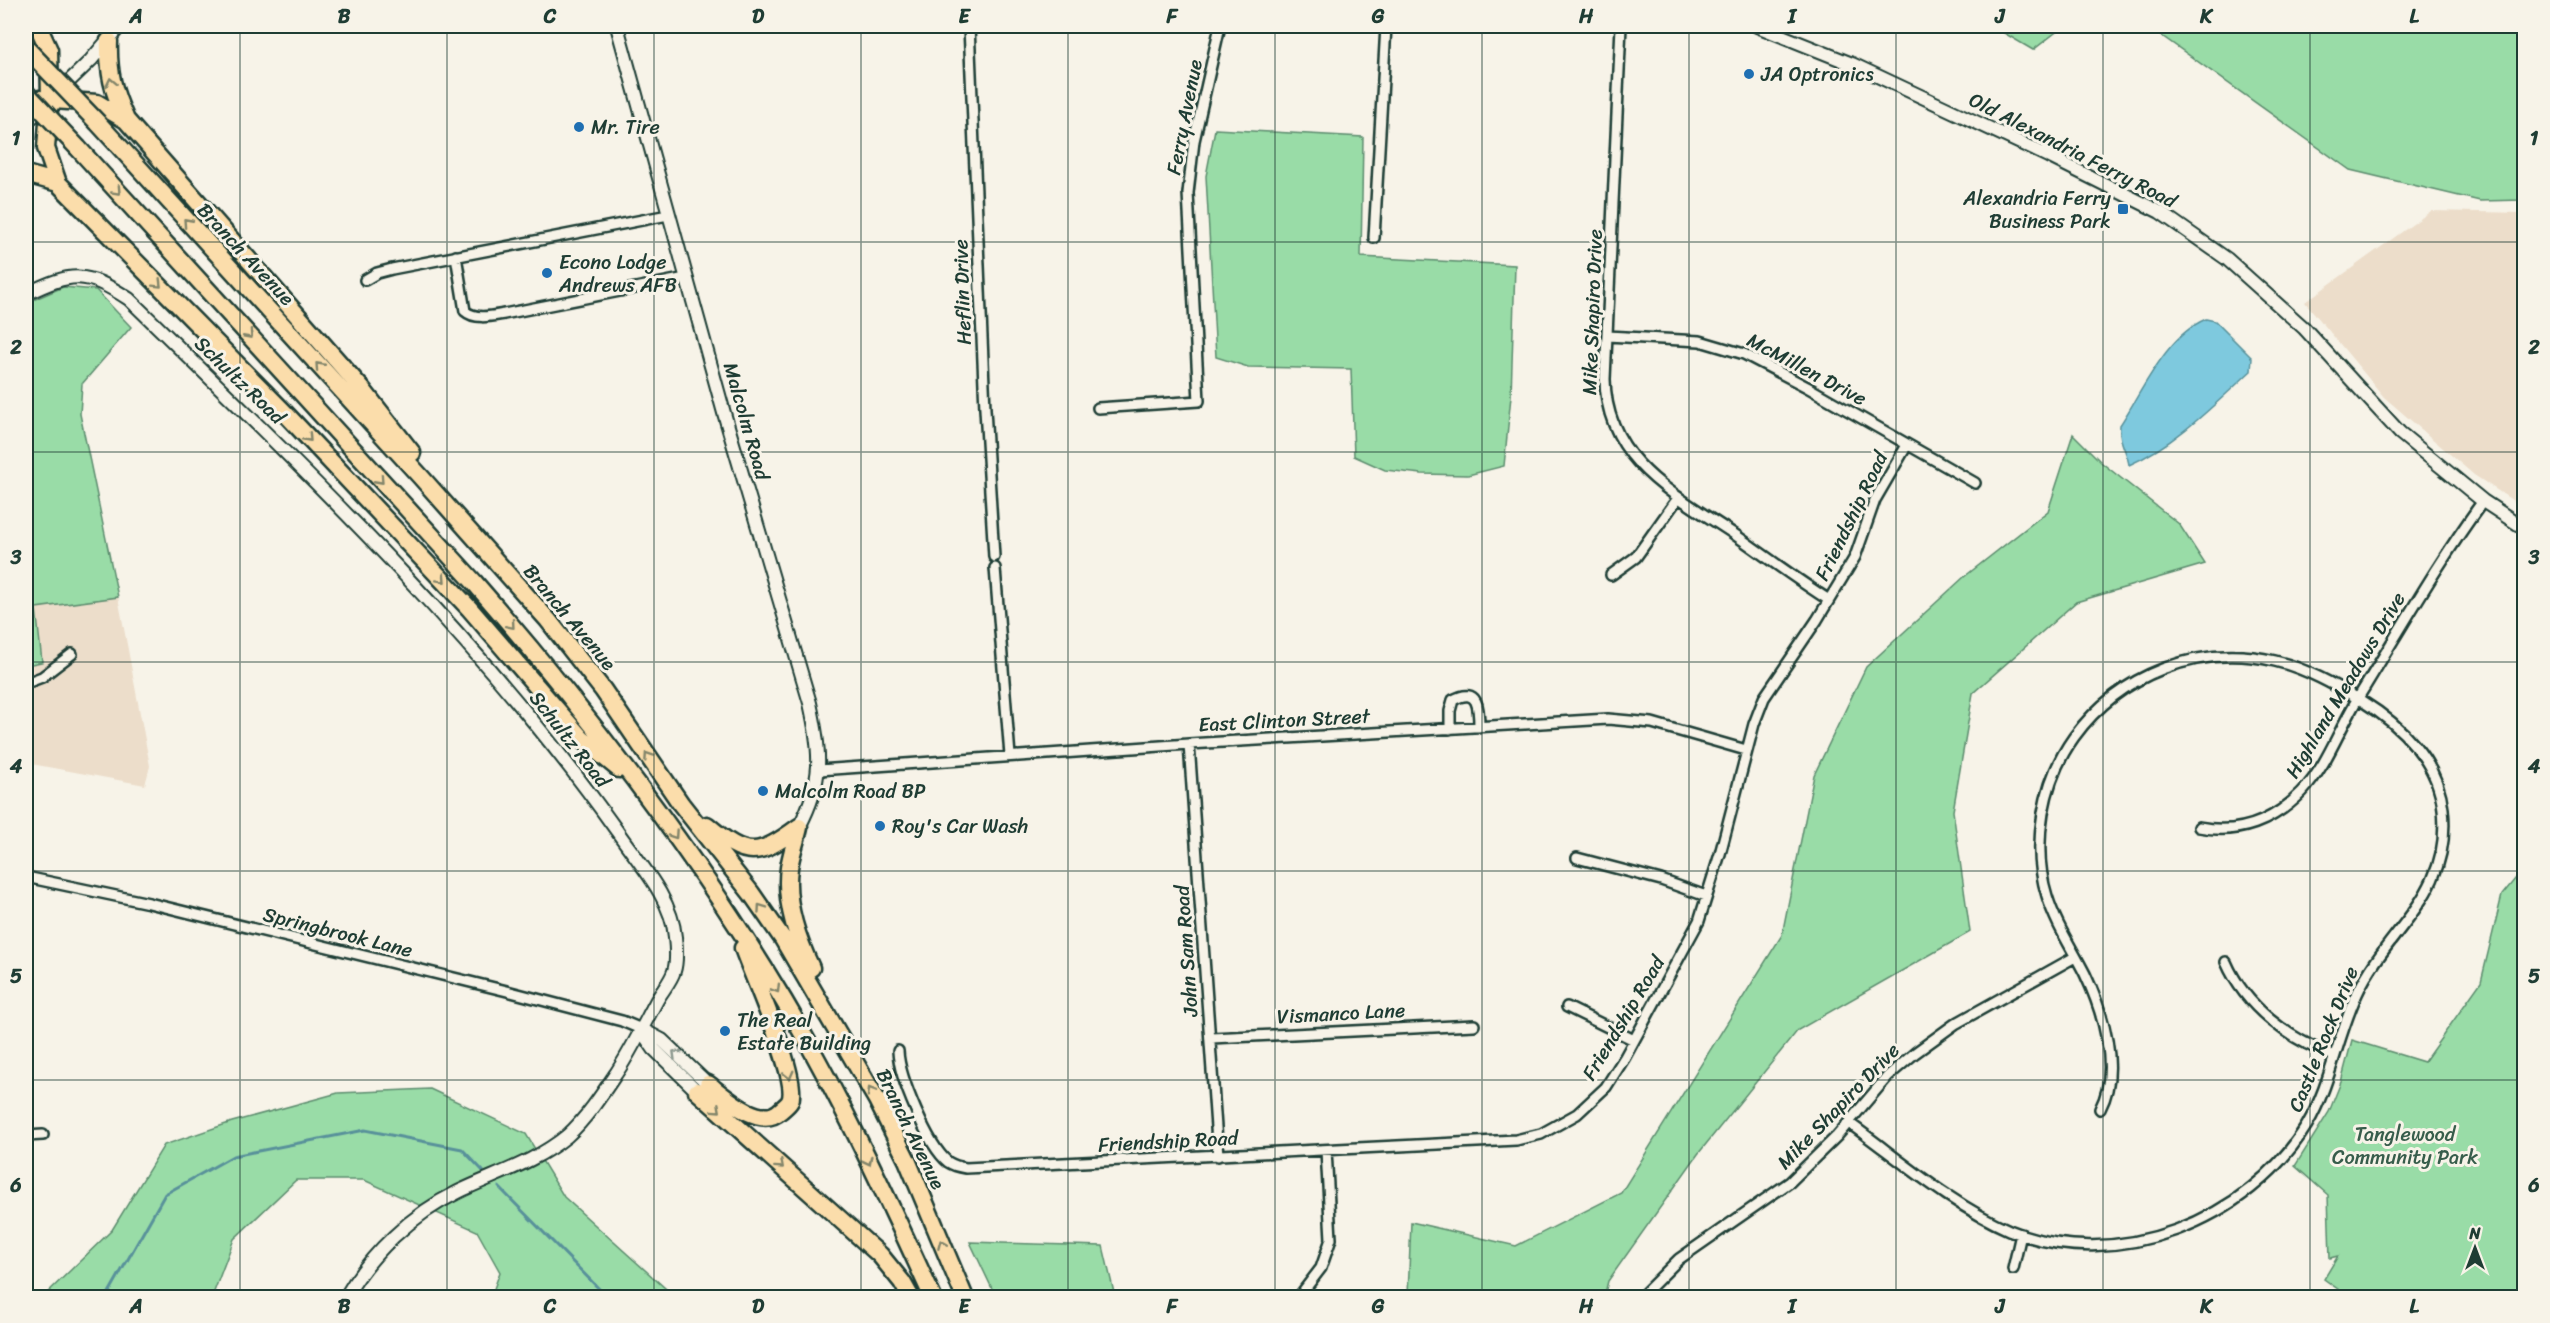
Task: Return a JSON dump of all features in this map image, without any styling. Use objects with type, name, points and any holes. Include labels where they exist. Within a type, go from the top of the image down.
[{"type":"highway","points":[[38,26],[49,50],[50,98],[46,147],[58,183],[283,411],[469,608],[582,739],[640,787]]},
{"type":"highway","points":[[109,41],[108,66],[114,92],[126,120],[362,388],[425,470],[470,535]]},
{"type":"highway","name":"Branch Avenue","points":[[26,47],[420,476],[470,535],[548,620],[597,682],[681,804],[751,893],[783,939],[877,1101],[907,1160],[965,1298]]},
{"type":"highway","points":[[26,93],[474,582],[519,634],[640,787],[733,921],[785,1003],[822,1070],[895,1215],[933,1298]]},
{"type":"highway","points":[[26,101],[50,98],[97,103],[126,120]]},
{"type":"highway","points":[[26,174],[58,183]]},
{"type":"highway","points":[[681,804],[721,837],[740,849],[760,851],[799,827]]},
{"type":"highway","points":[[799,827],[789,870],[789,900],[798,939],[846,1047]]},
{"type":"highway","points":[[703,1088],[746,1112],[762,1116],[776,1115],[790,1102],[792,1086],[785,1058],[733,921]]},
{"type":"highway","points":[[703,1088],[880,1255],[902,1282],[911,1298]]},
{"type":"street","points":[[26,123],[109,41],[120,26]]},
{"type":"street","name":"Malcolm Road","points":[[617,26],[668,215],[810,703],[818,746],[819,770],[812,799],[799,827]]},
{"type":"street","name":"Heflin Drive","points":[[969,26],[994,557]]},
{"type":"street","name":"Ferry Avenue","points":[[1098,408],[1199,401],[1189,174],[1220,26]]},
{"type":"street","points":[[1374,238],[1386,26]]},
{"type":"street","name":"Mike Shapiro Drive","points":[[1621,26],[1605,388],[1610,417],[1626,447],[1641,467],[1678,498],[1828,600]]},
{"type":"street","name":"Old Alexandria Ferry Road","points":[[1757,26],[1852,64],[2048,156],[2160,212],[2236,266],[2304,328],[2400,433],[2482,501],[2524,528]]},
{"type":"street","points":[[365,280],[384,271],[668,215]]},
{"type":"street","points":[[456,256],[465,311],[469,315],[477,316],[504,314],[686,278]]},
{"type":"street","name":"Schultz Road","points":[[26,294],[56,280],[82,277],[103,282],[129,299],[326,490],[480,658],[555,748],[647,874],[665,903],[676,934],[675,970],[616,1072],[589,1111],[567,1135],[538,1156],[460,1191],[422,1213],[379,1252],[359,1275],[345,1298]]},
{"type":"street","name":"McMillen Drive","points":[[1607,336],[1688,340],[1730,349],[1779,372],[1975,483]]},
{"type":"street","name":"Friendship Road","points":[[898,1051],[899,1069],[931,1140],[945,1159],[961,1168],[1516,1140],[1541,1134],[1564,1123],[1594,1101],[1616,1073],[1693,934],[1718,861],[1746,750],[1764,698],[1857,553],[1875,500],[1906,445]]},
{"type":"street","points":[[1611,575],[1635,557],[1678,498]]},
{"type":"street","name":"Highland Meadows Drive","points":[[2199,827],[2228,830],[2247,827],[2270,817],[2293,800],[2316,774],[2443,556],[2482,501]]},
{"type":"street","points":[[995,568],[1010,756]]},
{"type":"street","points":[[26,683],[48,673],[72,654]]},
{"type":"street","name":"Castle Rock Drive","points":[[1849,1123],[1964,1204],[2005,1228],[2021,1234],[2071,1244],[2142,1240],[2173,1232],[2235,1201],[2268,1173],[2297,1140],[2323,1093],[2344,1026],[2368,972],[2421,902],[2431,885],[2443,841],[2441,796],[2430,768],[2404,734],[2358,699],[2292,666],[2272,660],[2234,656],[2199,658],[2173,664],[2153,672],[2111,698],[2087,721],[2068,746],[2055,774],[2042,822],[2043,882],[2054,917],[2096,1000],[2108,1051],[2109,1080],[2105,1101],[2100,1109]]},
{"type":"street","points":[[1450,729],[1451,705],[1460,696],[1474,698],[1478,703],[1479,727]]},
{"type":"street","name":"East Clinton Street","points":[[819,770],[1598,719],[1633,720],[1669,727],[1746,750]]},
{"type":"street","name":"John Sam Road","points":[[1189,744],[1218,1156]]},
{"type":"street","points":[[1578,858],[1661,880],[1706,896]]},
{"type":"street","name":"Springbrook Lane","points":[[26,877],[149,903],[507,991],[622,1021],[641,1029]]},
{"type":"street","name":"Mike Shapiro Drive","points":[[1642,1297],[1678,1259],[1790,1182],[1849,1123],[1874,1091],[1915,1053],[1962,1020],[2074,957]]},
{"type":"street","points":[[2226,962],[2246,995],[2273,1022],[2307,1045],[2334,1056]]},
{"type":"street","points":[[1567,1007],[1634,1041]]},
{"type":"street","name":"Vismanco Lane","points":[[1211,1038],[1474,1025]]},
{"type":"street","points":[[641,1029],[654,1049],[703,1088]]},
{"type":"street","points":[[26,1136],[43,1136]]},
{"type":"street","points":[[1298,1298],[1322,1268],[1331,1239],[1326,1150]]},
{"type":"street","points":[[2013,1269],[2021,1234]]},
{"type":"shaded area","points":[[2431,211],[2524,213],[2524,508],[2474,475],[2384,397],[2305,302]]},
{"type":"shaded area","points":[[118,597],[150,766],[145,785],[26,763],[26,665],[42,662],[36,608]]},
{"type":"green space","points":[[1992,26],[2064,26],[2033,50]]},
{"type":"green space","points":[[2148,26],[2524,26],[2524,200],[2480,201],[2350,170]]},
{"type":"green space","points":[[1215,129],[1363,137],[1361,257],[1515,265],[1511,396],[1504,466],[1468,475],[1385,470],[1354,456],[1351,369],[1248,367],[1216,357],[1206,176]]},
{"type":"green space","points":[[63,287],[96,290],[131,327],[82,384],[80,414],[118,597],[36,608],[42,662],[26,665],[26,303]]},
{"type":"green space","points":[[2073,434],[2102,463],[2179,524],[2205,564],[2076,602],[1973,693],[1953,811],[1970,932],[1798,1030],[1698,1154],[1608,1281],[1604,1297],[1406,1297],[1408,1295],[1411,1222],[1516,1246],[1621,1193],[1782,935],[1814,775],[1866,667],[1964,577],[2048,511]]},
{"type":"green space","name":"Tanglewood Community Park","points":[[2524,868],[2524,1297],[2349,1297],[2324,1279],[2338,1256],[2330,1258],[2328,1195],[2295,1166],[2329,1112],[2341,1082],[2352,1040],[2424,1062],[2481,982],[2502,895]]},
{"type":"green space","points":[[430,1089],[526,1134],[564,1197],[675,1297],[491,1297],[500,1272],[477,1231],[364,1180],[296,1180],[234,1239],[212,1297],[42,1298],[112,1230],[164,1145],[232,1122],[338,1093]]},
{"type":"green space","points":[[970,1242],[1103,1246],[1115,1297],[996,1297]]},
{"type":"water","points":[[2206,319],[2215,321],[2252,358],[2251,371],[2178,435],[2146,457],[2129,465],[2120,436],[2120,425],[2167,351],[2192,327]]},
{"type":"waterway","points":[[106,1298],[165,1194],[233,1156],[365,1130],[462,1149],[483,1171]]},
{"type":"waterway","points":[[499,1187],[608,1298]]},
{"type":"place","name":"JA Optronics","points":[[1749,74]]},
{"type":"place","name":"Mr. Tire","points":[[579,127]]},
{"type":"place","name":"Alexandria Ferry Business Park","points":[[2123,209]]},
{"type":"place","name":"Econo Lodge Andrews AFB","points":[[547,273]]},
{"type":"place","name":"Malcolm Road BP","points":[[763,791]]},
{"type":"place","name":"Roy's Car Wash","points":[[880,826]]},
{"type":"place","name":"The Real Estate Building","points":[[725,1031]]}]
